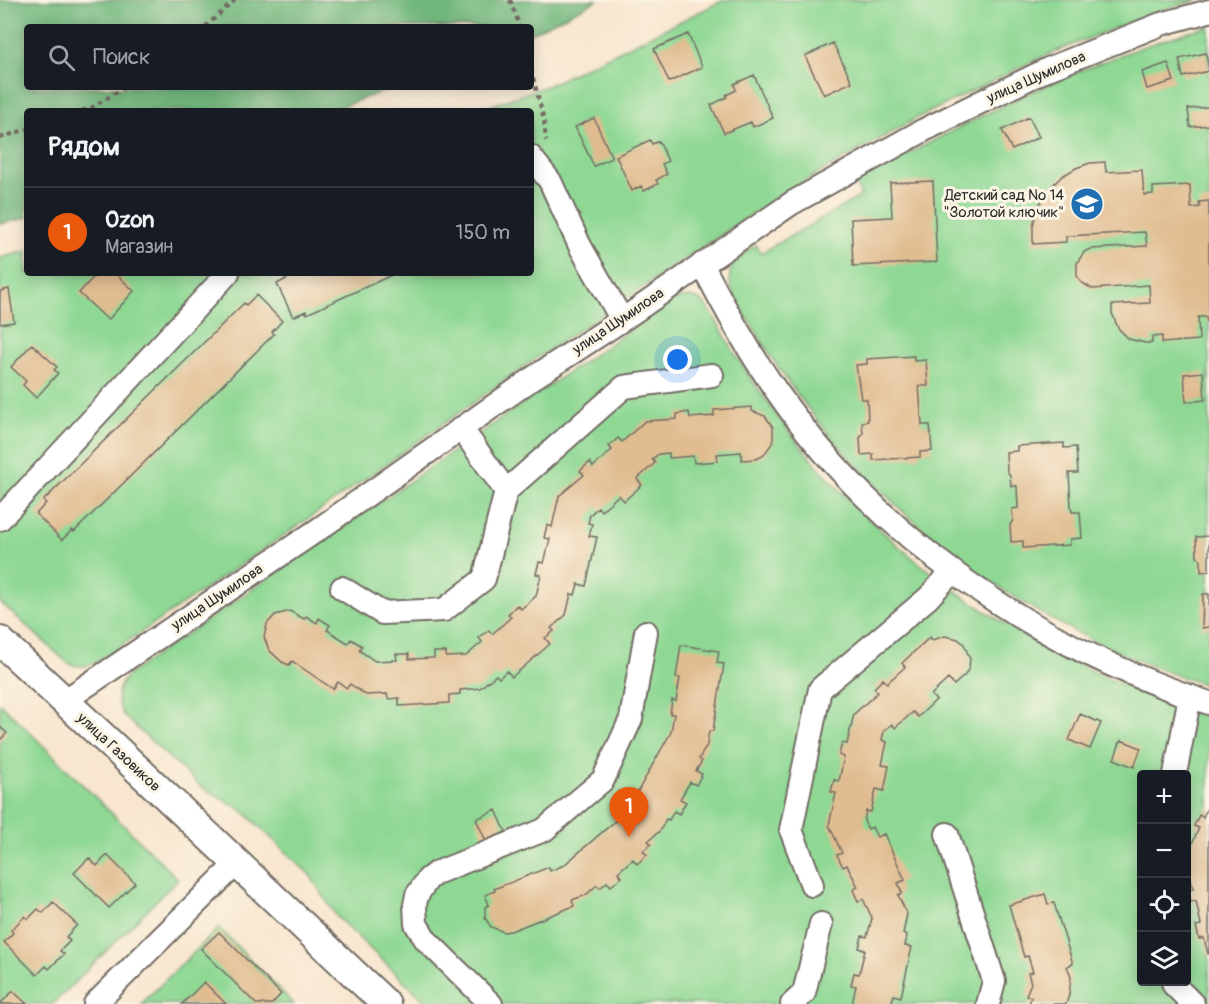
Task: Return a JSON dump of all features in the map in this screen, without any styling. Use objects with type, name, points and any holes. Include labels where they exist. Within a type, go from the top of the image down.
[{"type":"street","name":"улица Шумилова","points":[[64,701],[319,529],[536,376],[792,203],[945,119],[1048,69],[1161,24],[1209,11]]},
{"type":"street","points":[[534,162],[550,181],[580,246],[622,320]]},
{"type":"street","points":[[702,264],[749,350],[806,430],[872,503],[908,536],[952,572],[1028,623],[1118,669],[1199,699],[1176,770]]},
{"type":"street","points":[[0,519],[225,276]]},
{"type":"street","points":[[342,588],[382,613],[444,610],[484,579],[506,491],[624,387],[712,375]]},
{"type":"street","points":[[461,428],[506,491]]},
{"type":"street","points":[[812,885],[791,830],[820,689],[928,598],[952,572]]},
{"type":"street","points":[[491,1004],[420,933],[415,915],[417,895],[422,886],[436,873],[544,830],[603,780],[631,719],[646,632]]},
{"type":"street","name":"улица Газовиков","points":[[0,641],[386,1004]]},
{"type":"street","points":[[947,834],[994,981],[988,1004]]},
{"type":"street","points":[[95,1004],[237,863]]},
{"type":"street","points":[[792,1004],[804,993],[821,924]]},
{"type":"street","points":[[1175,986],[1193,1004]]},
{"type":"path","points":[[208,24],[235,0]]},
{"type":"path","points":[[510,0],[519,24]]},
{"type":"path","points":[[534,81],[544,120],[550,181]]},
{"type":"path","points":[[90,108],[120,90]]},
{"type":"path","points":[[0,138],[24,130]]},
{"type":"green space","points":[[0,0],[598,0],[534,32],[534,24],[24,24],[24,90],[387,90],[337,108],[24,108],[24,219],[0,224]]},
{"type":"green space","points":[[724,0],[1198,0],[1157,11],[1042,57],[917,118],[785,192],[528,364],[311,517],[97,662],[83,666],[69,664],[0,602],[0,258],[24,252],[24,276],[534,276],[534,108],[484,108],[549,85]]},
{"type":"green space","points":[[1209,26],[1209,686],[1125,655],[1044,615],[993,583],[923,529],[859,468],[802,400],[741,308],[731,287],[730,273],[740,256],[748,250],[756,245],[761,253],[861,196],[855,183],[940,137],[1072,74],[1117,56]]},
{"type":"green space","points":[[690,297],[707,306],[737,357],[795,439],[838,488],[883,532],[931,573],[981,609],[1034,641],[1090,670],[1148,695],[1209,717],[1209,1004],[428,1004],[337,917],[310,875],[242,810],[201,787],[124,716],[119,705],[118,694],[121,684],[129,674],[671,302]]},
{"type":"green space","points":[[0,703],[178,879],[53,1004],[0,1004]]},
{"type":"green space","points":[[219,928],[294,1004],[141,1004]]},
{"type":"building","points":[[688,34],[702,67],[669,82],[654,49]]},
{"type":"building","points":[[833,43],[852,82],[824,95],[805,56]]},
{"type":"building","points":[[1206,53],[1209,71],[1183,77],[1179,59]]},
{"type":"building","points":[[1168,63],[1174,81],[1147,89],[1142,72]]},
{"type":"building","points":[[754,75],[773,118],[753,127],[751,122],[724,133],[711,105],[736,90],[734,84]]},
{"type":"building","points":[[1209,107],[1209,125],[1190,127],[1188,109]]},
{"type":"building","points":[[1029,117],[1039,137],[1012,150],[1002,130]]},
{"type":"building","points":[[594,118],[612,158],[594,166],[575,127]]},
{"type":"building","points":[[650,140],[652,144],[659,141],[668,161],[662,164],[667,174],[656,180],[658,184],[644,191],[641,186],[632,191],[616,156]]},
{"type":"building","points":[[1105,162],[1106,172],[1142,170],[1144,195],[1153,194],[1153,187],[1190,185],[1191,208],[1200,207],[1199,202],[1209,201],[1209,322],[1206,317],[1198,317],[1199,340],[1162,343],[1162,336],[1152,337],[1152,343],[1145,343],[1129,339],[1118,328],[1112,313],[1112,305],[1150,303],[1149,285],[1092,289],[1081,282],[1077,276],[1077,263],[1084,252],[1090,249],[1147,246],[1145,232],[1066,236],[1066,242],[1033,244],[1036,212],[1052,186],[1062,176],[1076,168],[1090,163]]},
{"type":"building","points":[[933,181],[937,262],[853,266],[851,219],[892,217],[890,183]]},
{"type":"building","points":[[94,276],[118,276],[134,291],[108,320],[79,293]]},
{"type":"building","points":[[389,276],[307,314],[306,311],[293,317],[277,284],[290,277]]},
{"type":"building","points":[[9,289],[14,322],[0,324],[0,291]]},
{"type":"building","points":[[256,295],[282,321],[272,332],[274,334],[74,532],[72,530],[62,540],[36,514],[46,503],[43,501],[244,303],[246,305]]},
{"type":"building","points":[[32,344],[57,367],[54,370],[58,373],[36,398],[23,385],[26,381],[11,367]]},
{"type":"building","points":[[914,356],[914,361],[926,360],[928,386],[919,386],[922,425],[930,425],[932,451],[920,452],[920,457],[873,460],[873,454],[861,455],[862,422],[868,421],[867,399],[861,399],[856,365],[867,364],[867,359]]},
{"type":"building","points":[[1203,372],[1205,400],[1186,402],[1184,374]]},
{"type":"building","points":[[752,407],[752,411],[765,416],[773,427],[773,442],[763,456],[742,460],[741,452],[717,454],[718,461],[694,463],[693,456],[669,458],[669,453],[659,454],[652,459],[655,463],[637,479],[642,485],[624,501],[619,495],[601,511],[598,507],[590,515],[588,523],[592,524],[589,536],[597,537],[586,586],[578,584],[575,595],[571,594],[566,615],[551,628],[554,631],[545,638],[550,644],[512,677],[507,671],[499,678],[496,675],[480,688],[460,690],[460,694],[449,695],[449,703],[399,706],[399,698],[388,699],[387,694],[366,695],[350,684],[347,688],[338,682],[333,689],[292,661],[289,665],[282,662],[269,650],[264,637],[267,624],[275,615],[290,611],[304,619],[306,616],[317,623],[319,618],[330,625],[327,630],[348,643],[351,639],[362,646],[359,650],[375,661],[397,660],[396,654],[409,654],[409,659],[434,658],[434,652],[446,652],[446,657],[466,656],[482,642],[479,638],[489,630],[492,634],[511,617],[508,614],[517,605],[521,609],[536,596],[541,575],[536,574],[539,562],[544,563],[550,539],[544,538],[547,525],[552,527],[559,496],[584,475],[580,471],[590,462],[593,467],[612,450],[609,446],[618,438],[622,442],[645,421],[677,419],[677,414],[689,412],[690,418],[714,416],[714,410]]},
{"type":"building","points":[[1064,443],[1064,448],[1076,447],[1078,473],[1069,473],[1071,506],[1072,512],[1080,512],[1082,538],[1070,539],[1070,545],[1023,548],[1023,541],[1011,542],[1012,509],[1018,508],[1017,486],[1011,486],[1006,452],[1017,451],[1017,446]]},
{"type":"building","points":[[1209,536],[1209,571],[1201,572],[1196,537]]},
{"type":"building","points":[[1203,594],[1209,594],[1209,627],[1202,628]]},
{"type":"building","points":[[945,636],[958,639],[964,644],[970,659],[969,668],[954,685],[948,679],[931,695],[936,700],[918,717],[913,712],[895,728],[892,724],[884,731],[882,740],[887,742],[882,765],[889,766],[884,791],[876,789],[871,812],[866,811],[864,821],[868,829],[872,827],[877,837],[884,834],[905,880],[898,883],[902,893],[898,895],[907,914],[903,934],[907,935],[905,946],[912,947],[901,997],[894,995],[891,1004],[852,1004],[856,986],[851,985],[854,973],[859,974],[865,950],[859,948],[862,936],[867,937],[872,918],[863,899],[858,901],[853,890],[858,887],[847,865],[843,867],[837,855],[842,853],[829,825],[836,793],[831,792],[834,780],[839,781],[844,757],[839,755],[842,743],[847,744],[854,714],[878,692],[874,688],[883,679],[887,683],[905,667],[902,663],[930,637],[932,640]]},
{"type":"building","points":[[681,645],[719,651],[717,663],[724,664],[713,731],[709,731],[707,745],[699,759],[702,761],[696,771],[702,774],[696,785],[690,782],[680,799],[686,802],[679,814],[674,811],[669,820],[666,819],[660,831],[648,841],[651,844],[643,851],[647,855],[637,864],[633,859],[618,872],[622,877],[611,886],[607,882],[600,888],[597,885],[586,895],[572,900],[574,906],[511,931],[504,932],[491,927],[485,918],[485,907],[489,905],[485,895],[495,891],[494,889],[549,867],[550,871],[564,865],[622,815],[620,812],[632,797],[634,798],[671,732],[674,714],[670,714],[672,700],[676,701],[680,678],[676,678]]},
{"type":"building","points":[[1080,714],[1101,723],[1090,749],[1069,740]]},
{"type":"building","points":[[0,727],[7,733],[0,740]]},
{"type":"building","points":[[1121,740],[1141,748],[1134,767],[1114,759]]},
{"type":"building","points":[[1209,804],[1209,954],[1204,938],[1199,939],[1196,926],[1201,925],[1196,901],[1191,902],[1191,889],[1193,889],[1191,846],[1199,828],[1194,826],[1199,815],[1203,817]]},
{"type":"building","points":[[496,810],[506,832],[486,841],[476,819]]},
{"type":"building","points":[[107,855],[135,883],[109,908],[74,873],[89,858],[97,866]]},
{"type":"building","points":[[1045,894],[1048,904],[1054,903],[1073,964],[1067,966],[1071,977],[1066,1004],[1029,1004],[1031,997],[1026,995],[1031,983],[1028,973],[1033,972],[1028,956],[1024,957],[1009,905]]},
{"type":"building","points":[[53,902],[77,925],[66,937],[70,941],[60,951],[64,954],[49,969],[46,966],[37,975],[4,942],[13,933],[11,930],[25,916],[28,919],[38,909],[43,913]]},
{"type":"building","points":[[219,932],[281,994],[272,1004],[256,1004],[201,949]]},
{"type":"building","points":[[204,982],[226,1004],[182,1004]]},
{"type":"building","points":[[13,991],[27,1004],[0,1004]]},
{"type":"place","name":"Детский сад № 14 \"Золотой ключик\"","points":[[1087,204]]},
{"type":"place","name":"Ozon","points":[[629,837]]}]
